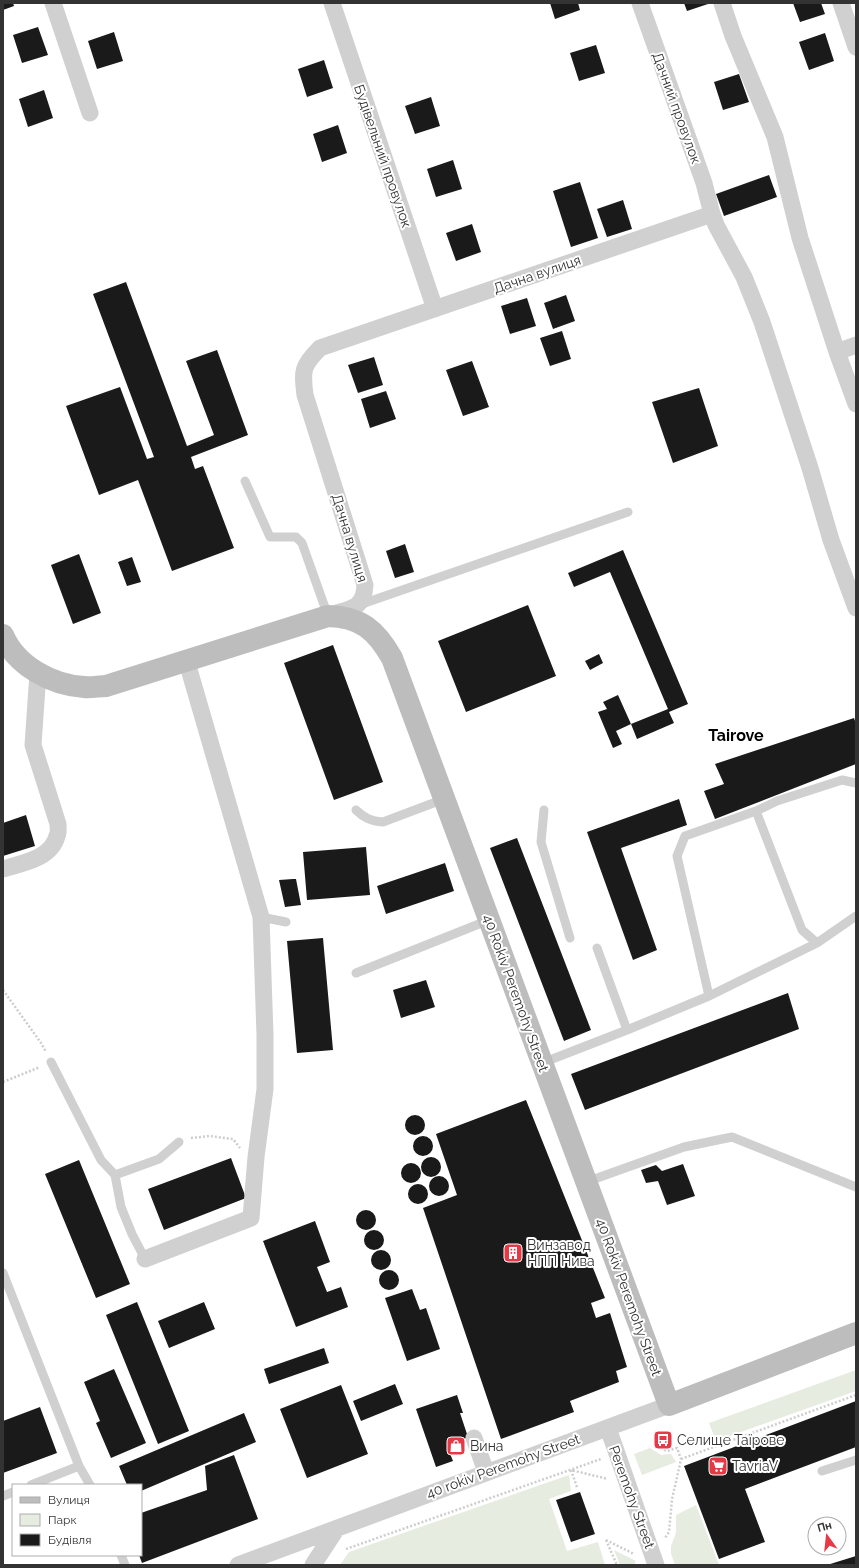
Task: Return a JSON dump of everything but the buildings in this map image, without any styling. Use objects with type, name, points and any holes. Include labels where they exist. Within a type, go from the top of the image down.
[{"type":"street","points":[[53,3],[90,113]]},
{"type":"street","name":"Будівельний провулок","points":[[332,3],[435,309]]},
{"type":"street","name":"Дачний провулок","points":[[640,3],[704,184],[716,225],[744,276],[762,322],[810,468],[831,540],[856,608]]},
{"type":"street","points":[[722,3],[733,36],[775,137],[800,238],[837,352],[856,404]]},
{"type":"street","points":[[841,3],[856,47]]},
{"type":"street","name":"Дачна вулиця","points":[[358,606],[365,596],[365,585],[305,395],[303,377],[307,361],[320,348],[712,214]]},
{"type":"street","points":[[837,352],[856,345]]},
{"type":"street","points":[[3,636],[16,655],[27,666],[38,673],[60,683],[84,687],[106,686],[186,659],[358,606]]},
{"type":"street","name":"40 Rokiv Peremohy Street","points":[[328,616],[343,616],[355,620],[374,632],[384,644],[392,658],[669,1405]]},
{"type":"street","points":[[145,1260],[251,1218],[256,1157],[265,1089],[265,1035],[261,917],[186,659]]},
{"type":"street","points":[[3,869],[33,860],[43,855],[52,846],[58,836],[58,824],[32,745],[38,673]]},
{"type":"street","points":[[669,1405],[856,1333]]},
{"type":"street","name":"40 rokiv Peremohy Street","points":[[238,1565],[570,1440],[608,1428],[669,1405]]},
{"type":"street","name":"Peremohy Street","points":[[608,1428],[656,1565]]},
{"type":"street","points":[[474,1438],[486,1472]]},
{"type":"street","points":[[313,1565],[337,1528]]},
{"type":"lane","points":[[245,481],[270,537],[296,537],[302,542],[328,616]]},
{"type":"lane","points":[[358,606],[628,512]]},
{"type":"lane","points":[[709,996],[677,856],[685,836],[756,811],[777,800],[842,780],[856,783]]},
{"type":"lane","points":[[356,810],[364,818],[382,822],[444,799]]},
{"type":"lane","points":[[544,810],[541,842],[570,938]]},
{"type":"lane","points":[[756,811],[802,930],[817,943]]},
{"type":"lane","points":[[542,1063],[709,996],[817,943],[856,916]]},
{"type":"lane","points":[[261,917],[286,922]]},
{"type":"lane","points":[[356,973],[489,920]]},
{"type":"lane","points":[[597,948],[627,1030]]},
{"type":"lane","points":[[50,1062],[101,1160],[115,1175],[121,1207],[145,1260]]},
{"type":"lane","points":[[586,1182],[684,1147],[732,1138],[856,1187]]},
{"type":"lane","points":[[115,1175],[159,1160],[179,1142]]},
{"type":"lane","points":[[3,1273],[80,1466],[89,1484]]},
{"type":"lane","points":[[822,1471],[856,1460]]},
{"type":"lane","points":[[34,1484],[80,1466]]},
{"type":"path","points":[[3,990],[41,1043],[50,1062],[3,1082]]},
{"type":"path","points":[[179,1142],[191,1138],[210,1136],[233,1139],[248,1158],[256,1157]]},
{"type":"path","points":[[681,1459],[856,1395]]},
{"type":"path","points":[[617,1565],[606,1540],[641,1558],[650,1549],[664,1539],[669,1532],[672,1499],[681,1459],[677,1448],[667,1451],[658,1447],[656,1442]]},
{"type":"path","points":[[342,1554],[347,1548],[617,1454]]},
{"type":"path","points":[[571,1470],[628,1484]]},
{"type":"path","points":[[571,1470],[577,1487]]},
{"type":"green space","points":[[856,1370],[856,1391],[716,1441],[709,1423]]},
{"type":"green space","points":[[650,1448],[661,1455],[671,1454],[676,1462],[642,1475],[634,1454]]},
{"type":"green space","points":[[569,1475],[571,1491],[549,1499],[567,1551],[598,1542],[605,1565],[340,1565],[349,1552]]},
{"type":"green space","points":[[696,1505],[719,1565],[675,1565],[671,1554],[671,1546],[676,1533],[676,1515]]},
{"type":"green space","points":[[614,1550],[636,1561],[634,1565],[620,1565]]},
{"type":"place","name":"Винзавод НПП Нива","points":[[513,1253]]},
{"type":"place","name":"Селище Таїрове","points":[[663,1440]]},
{"type":"place","name":"Вина","points":[[456,1446]]},
{"type":"place","name":"TavriaV","points":[[718,1466]]},
{"type":"district","name":"Tairove","points":[[736,735]]}]
